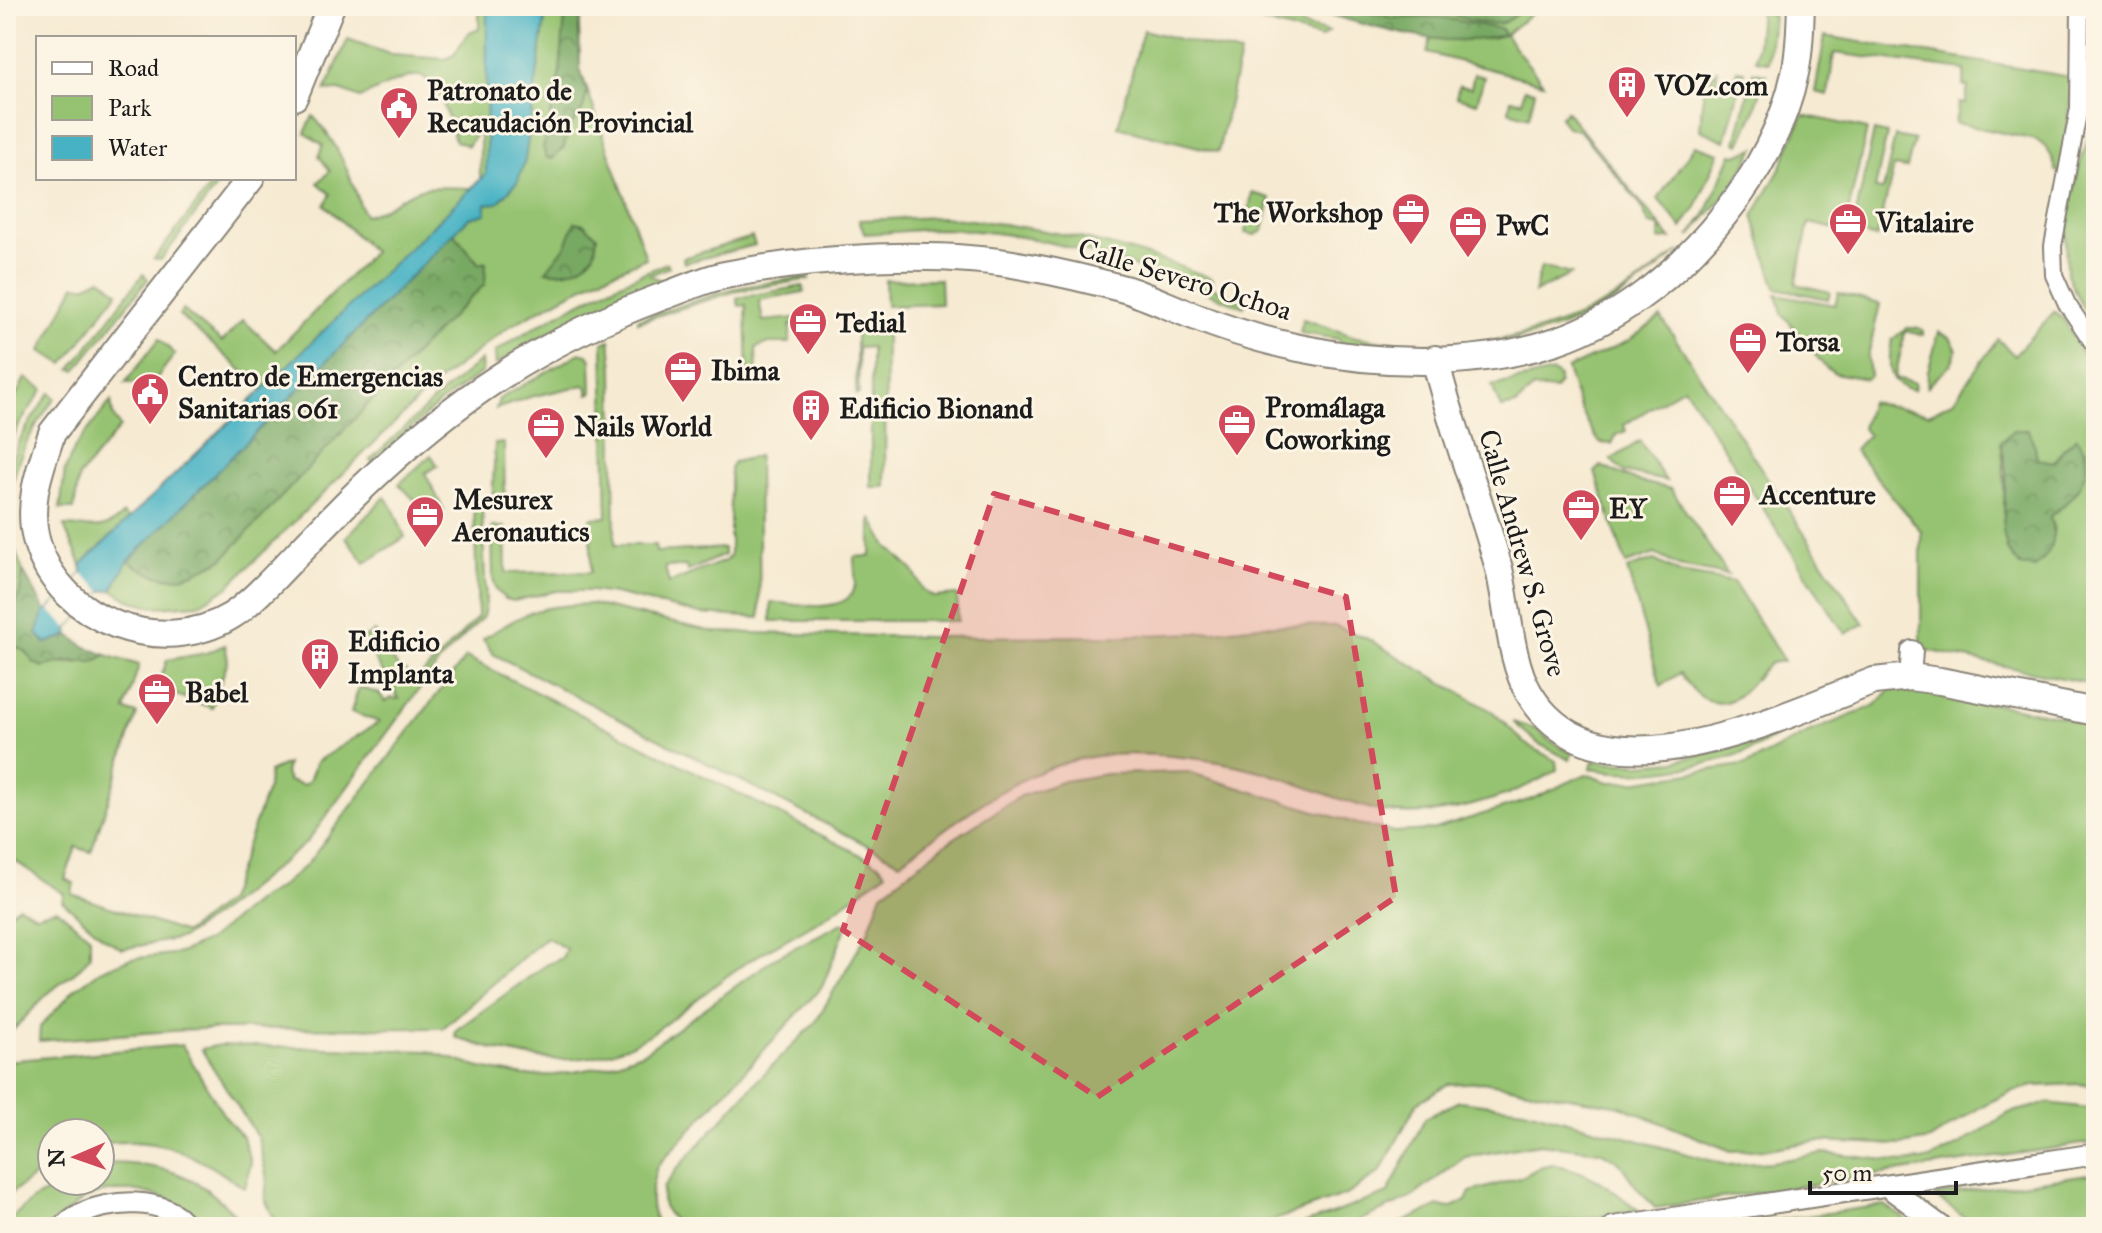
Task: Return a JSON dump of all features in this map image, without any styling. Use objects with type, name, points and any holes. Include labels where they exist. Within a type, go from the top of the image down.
[{"type":"street","points":[[296,92],[331,6]]},
{"type":"street","name":"Calle Severo Ochoa","points":[[249,180],[52,433],[35,484],[33,516],[37,543],[46,563],[75,600],[118,627],[150,634],[200,630],[233,615],[429,426],[489,382],[602,320],[719,276],[821,261],[921,256],[1024,266],[1132,291],[1215,325],[1300,348],[1348,356],[1435,359],[1501,354],[1557,341],[1644,295],[1692,253],[1745,190],[1775,132],[1796,72],[1801,6]]},
{"type":"street","points":[[2080,6],[2079,108],[2053,246],[2054,275],[2067,304],[2096,347]]},
{"type":"street","name":"Calle Andrew S. Grove","points":[[1435,359],[1444,398],[1506,596],[1518,669],[1528,692],[1544,714],[1564,731],[1589,744],[1614,750],[1680,745],[1756,726],[1911,664],[1940,681],[2096,712]]},
{"type":"street","points":[[1613,1227],[1670,1223],[2096,1154]]},
{"type":"street","points":[[1888,1187],[1942,1227]]},
{"type":"street","points":[[63,1227],[78,1215],[117,1205],[144,1203],[167,1209],[187,1227]]},
{"type":"highlighted area","points":[[994,494],[1346,597],[1396,897],[1097,1097],[843,930]]},
{"type":"green space","points":[[479,6],[584,6],[579,27],[580,69],[646,258],[593,281],[510,326],[431,387],[228,587],[199,604],[155,607],[129,600],[112,590],[102,591],[82,573],[64,526],[104,526],[123,514],[129,519],[263,389],[179,315],[183,310],[222,342],[243,320],[276,351],[373,252],[325,205],[331,194],[318,183],[330,171],[319,156],[323,145],[305,133],[313,116],[338,151],[365,215],[417,190],[471,188],[480,180],[480,128],[468,146],[455,141],[442,100],[423,77],[400,80],[360,98],[340,90],[325,91],[348,39],[392,55],[445,59],[454,55],[467,34],[479,29]]},
{"type":"green space","points":[[569,6],[584,6],[579,27],[580,68],[587,92],[583,109],[568,130],[564,147],[552,159],[546,157],[543,148],[560,72],[565,16]]},
{"type":"green space","points":[[1295,6],[1541,6],[1505,35],[1543,83],[1427,53],[1431,37]]},
{"type":"green space","points":[[1295,6],[1351,6],[1393,18],[1438,17],[1501,29],[1504,35],[1478,40],[1426,38]]},
{"type":"green space","points":[[1430,6],[1526,6],[1505,22],[1489,23]]},
{"type":"green space","points":[[2096,6],[2096,330],[2067,274],[2066,233],[2078,171],[2092,126]]},
{"type":"green space","points":[[1760,9],[1773,16],[1768,62],[1756,60]]},
{"type":"green space","points":[[1264,16],[1329,32],[1321,38],[1262,22]]},
{"type":"green space","points":[[1143,30],[1240,54],[1218,152],[1118,127]]},
{"type":"green space","points":[[1825,36],[2071,77],[2060,174],[2052,157],[2036,140],[1955,123],[1959,103],[1965,104],[1968,87],[1963,85],[1965,70],[1834,53],[1828,95],[1815,92]]},
{"type":"green space","points":[[1717,70],[1717,85],[1733,87],[1737,70],[1744,71],[1725,141],[1700,130],[1704,92]]},
{"type":"green space","points":[[1753,72],[1766,74],[1740,144],[1736,142]]},
{"type":"green space","points":[[1474,74],[1484,77],[1477,103],[1456,97],[1459,86],[1471,88]]},
{"type":"green space","points":[[1524,89],[1535,91],[1529,117],[1509,111],[1511,99],[1522,101]]},
{"type":"green space","points":[[1566,111],[1671,239],[1659,240],[1661,227],[1649,224],[1640,204],[1580,131],[1567,127],[1560,117]]},
{"type":"green space","points":[[1803,115],[1867,129],[1844,231],[1809,223],[1796,284],[1830,292],[1828,299],[1776,288],[1753,216],[1779,171]]},
{"type":"green space","points":[[1874,131],[1887,134],[1875,189],[1883,190],[1895,136],[1914,140],[1907,168],[1894,166],[1877,238],[1852,232]]},
{"type":"green space","points":[[1695,145],[1719,153],[1696,207],[1682,228],[1658,199]]},
{"type":"green space","points":[[1755,148],[1735,184],[1689,237],[1706,213],[1732,154]]},
{"type":"green space","points":[[215,180],[218,180],[161,260],[154,259]]},
{"type":"green space","points":[[1252,193],[1270,198],[1263,231],[1255,235],[1245,233]]},
{"type":"green space","points":[[942,217],[1046,231],[1147,255],[1213,279],[1210,286],[1245,302],[1244,307],[1135,266],[1060,245],[1022,237],[944,229],[865,234],[859,220]]},
{"type":"green space","points":[[575,222],[584,224],[597,236],[593,255],[572,270],[546,271],[566,245]]},
{"type":"green space","points":[[454,233],[479,264],[486,262],[485,284],[223,559],[176,578],[154,575],[128,561]]},
{"type":"green space","points":[[752,237],[755,245],[684,263],[683,258]]},
{"type":"green space","points":[[1680,251],[1616,300],[1559,328],[1486,344],[1410,350],[1410,343],[1467,344],[1552,326],[1605,303]]},
{"type":"green space","points":[[667,263],[669,267],[650,275],[668,284],[579,318],[496,365],[495,352],[536,326],[601,292]]},
{"type":"green space","points":[[1541,267],[1571,274],[1534,293]]},
{"type":"green space","points":[[143,274],[148,279],[76,370],[71,369]]},
{"type":"green space","points":[[802,277],[810,279],[733,292],[638,322],[638,319],[731,289]]},
{"type":"green space","points":[[101,278],[118,292],[64,364],[41,351],[75,285],[85,286]]},
{"type":"green space","points":[[940,279],[941,304],[886,306],[885,280]]},
{"type":"green space","points":[[803,286],[804,292],[759,300],[763,321],[807,317],[807,325],[790,325],[790,343],[769,343],[756,348],[757,376],[748,379],[746,305],[739,306],[737,298]]},
{"type":"green space","points":[[1838,293],[1880,304],[1868,356],[1870,376],[1866,379],[1835,373],[1826,368],[1782,313],[1777,294],[1835,305]]},
{"type":"green space","points":[[2055,311],[2065,321],[2096,379],[2096,685],[1921,649],[1921,531],[1854,450],[1868,435],[1862,428],[1870,402],[1929,414],[1953,401],[1998,339],[2014,355]],"holes":[[[2001,442],[2035,446],[2036,459],[2054,462],[2064,448],[2086,449],[2084,472],[2074,495],[2050,516],[2054,531],[2007,550]]]},
{"type":"green space","points":[[1661,317],[1864,624],[1845,634],[1684,387],[1624,425],[1626,431],[1616,435],[1612,444],[1600,443],[1594,434],[1580,408],[1567,369],[1628,341]]},
{"type":"green space","points":[[1303,319],[1356,337],[1404,344],[1403,349],[1340,344],[1339,339],[1300,333]]},
{"type":"green space","points":[[871,320],[886,321],[885,487],[871,487],[871,347],[858,348],[859,394],[856,395],[856,330],[871,330]]},
{"type":"green space","points":[[1906,328],[1919,328],[1923,335],[1905,331],[1895,378],[1915,383],[1914,390],[1898,384],[1891,372],[1892,340]]},
{"type":"green space","points":[[1939,332],[1950,337],[1957,350],[1951,364],[1927,387],[1928,371]]},
{"type":"green space","points":[[159,339],[175,354],[148,389],[136,383],[125,383]]},
{"type":"green space","points":[[610,340],[615,545],[655,545],[656,552],[724,548],[724,555],[688,571],[686,566],[665,567],[669,583],[725,561],[730,556],[730,468],[734,462],[758,456],[760,618],[700,614],[591,591],[556,591],[514,601],[505,599],[496,590],[492,527],[505,527],[506,573],[591,572],[591,518],[607,517],[603,343]]},
{"type":"green space","points":[[580,353],[588,355],[591,360],[592,393],[588,394],[588,388],[584,385],[530,397],[496,409],[499,399]]},
{"type":"green space","points":[[481,360],[482,372],[437,405],[372,463],[370,460]]},
{"type":"green space","points":[[1553,372],[1559,377],[1555,390],[1533,388],[1516,405],[1501,408],[1492,386]]},
{"type":"green space","points":[[25,378],[43,389],[19,425],[6,454],[6,416]]},
{"type":"green space","points":[[50,393],[55,398],[26,443],[16,468],[11,494],[6,495],[14,453]]},
{"type":"green space","points":[[111,401],[113,416],[120,427],[79,477],[74,509],[60,509],[65,470],[75,447]]},
{"type":"green space","points":[[2013,430],[2028,430],[2037,459],[2054,462],[2077,437],[2086,460],[2082,481],[2076,491],[2050,516],[2052,545],[2035,568],[2020,566],[2007,550],[2003,530],[2006,471],[2001,442]]},
{"type":"green space","points":[[1640,441],[1666,481],[1624,472],[1611,460]]},
{"type":"green space","points":[[504,443],[505,507],[492,507],[495,444]]},
{"type":"green space","points":[[431,455],[438,466],[425,473],[444,510],[432,518],[399,484]]},
{"type":"green space","points":[[1601,466],[1637,481],[1671,489],[1728,575],[1679,566],[1655,554],[1626,564],[1595,472]]},
{"type":"green space","points":[[385,497],[405,537],[365,563],[346,537]]},
{"type":"green space","points":[[482,506],[486,603],[483,617],[440,661],[307,842],[227,907],[182,938],[122,949],[103,937],[62,901],[64,894],[6,855],[6,514],[9,514],[12,542],[23,571],[20,593],[11,615],[13,645],[26,652],[33,662],[80,663],[106,655],[139,665],[125,710],[137,714],[91,852],[76,847],[65,879],[74,883],[72,894],[185,933],[227,901],[268,787],[269,772],[287,764],[285,774],[288,781],[303,785],[309,781],[316,762],[379,722],[351,712],[359,687],[380,694],[385,702],[392,698],[399,699],[362,639],[375,632],[401,672],[405,671],[413,684],[478,617],[474,508]]},
{"type":"green space","points":[[871,517],[887,546],[913,571],[924,591],[934,597],[957,595],[958,621],[771,621],[771,602],[817,606],[849,597],[855,586],[854,557],[871,556]]},
{"type":"green space","points":[[1654,560],[1680,573],[1733,582],[1784,661],[1768,665],[1748,687],[1729,701],[1719,703],[1702,697],[1680,673],[1661,686],[1627,569]]},
{"type":"green space","points":[[23,571],[45,610],[37,634],[45,643],[69,635],[86,647],[106,655],[94,662],[67,661],[42,667],[13,645],[8,635]]},
{"type":"green space","points":[[591,604],[714,632],[927,637],[1122,636],[1196,633],[1267,625],[1335,626],[1366,638],[1493,712],[1525,743],[1556,761],[1557,770],[1516,791],[1470,806],[1446,811],[1399,813],[1361,806],[1241,766],[1173,756],[1105,755],[1059,765],[1010,786],[900,862],[493,654],[483,639],[534,611]]},
{"type":"green space","points":[[225,645],[228,660],[212,708],[157,688],[167,660],[206,653]]},
{"type":"green space","points":[[466,657],[879,864],[886,873],[826,916],[734,971],[649,1035],[601,1055],[577,1059],[529,1057],[455,1037],[456,1030],[546,965],[562,958],[566,949],[546,937],[443,1028],[199,1029],[39,1041],[40,1027],[75,989],[100,971],[129,959],[180,953],[209,940],[307,864]]},
{"type":"green space","points":[[1891,689],[1919,690],[2096,723],[2096,1087],[2080,1084],[2034,1086],[2010,1092],[1982,1106],[1930,1140],[1902,1145],[1819,1141],[1731,1151],[1620,1106],[1482,1082],[1448,1084],[1417,1103],[1380,1172],[1348,1194],[1255,1227],[679,1227],[666,1211],[662,1200],[663,1188],[676,1170],[815,1023],[867,934],[882,893],[947,843],[1021,796],[1064,781],[1106,774],[1188,772],[1358,824],[1394,832],[1432,830],[1532,799],[1586,774],[1609,782],[1633,782],[1748,764],[1808,733],[1876,705]]},
{"type":"green space","points":[[1513,722],[1538,730],[1572,753],[1570,760],[1539,744]]},
{"type":"green space","points":[[1779,735],[1746,752],[1689,767],[1648,772],[1591,769],[1593,761],[1641,764],[1675,761]]},
{"type":"green space","points":[[19,906],[36,915],[57,909],[90,937],[90,956],[46,995],[6,1038],[6,915]]},
{"type":"green space","points":[[842,923],[847,925],[822,987],[657,1166],[651,1205],[659,1227],[278,1227],[265,1199],[267,1179],[258,1138],[201,1049],[220,1045],[429,1051],[480,1068],[525,1076],[555,1075],[607,1066],[646,1051],[776,957]]},
{"type":"green space","points":[[182,1045],[223,1114],[243,1138],[251,1162],[245,1188],[177,1150],[142,1142],[116,1143],[116,1117],[36,1117],[36,1175],[6,1197],[6,1061]]},
{"type":"green space","points":[[1459,1101],[1524,1109],[1727,1165],[1772,1162],[1824,1153],[1904,1162],[1930,1159],[1961,1144],[2009,1113],[2048,1103],[2096,1109],[2096,1142],[1655,1208],[1618,1161],[1600,1151],[1540,1144],[1465,1157],[1411,1198],[1344,1227],[1296,1227],[1388,1193],[1425,1118]]},
{"type":"green space","points":[[116,1164],[165,1170],[199,1184],[230,1209],[246,1227],[198,1227],[190,1212],[169,1199],[139,1191],[116,1191]]},
{"type":"green space","points":[[1552,1164],[1599,1181],[1639,1211],[1525,1227],[1392,1227],[1439,1206],[1449,1208],[1466,1201],[1470,1192],[1520,1178]]},
{"type":"green space","points":[[2096,1173],[2096,1227],[1978,1227],[1934,1196]]},
{"type":"green space","points":[[38,1197],[90,1197],[47,1227],[6,1227],[6,1223]]},
{"type":"green space","points":[[1884,1205],[1917,1227],[1729,1227]]},
{"type":"water","points":[[487,6],[547,6],[525,160],[518,181],[498,203],[486,204],[486,214],[469,218],[128,561],[112,590],[102,591],[68,628],[69,635],[46,643],[37,634],[45,610],[49,610],[82,573],[82,564],[486,174]]},
{"type":"pier","points":[[82,573],[102,591],[68,628],[49,610]]},
{"type":"place","name":"VOZ.com","points":[[1627,119]]},
{"type":"place","name":"Patronato de Recaudación Provincial","points":[[399,140]]},
{"type":"place","name":"The Workshop","points":[[1411,246]]},
{"type":"place","name":"Vitalaire","points":[[1848,256]]},
{"type":"place","name":"PwC","points":[[1468,259]]},
{"type":"place","name":"Tedial","points":[[808,356]]},
{"type":"place","name":"Torsa","points":[[1748,375]]},
{"type":"place","name":"Ibima","points":[[683,404]]},
{"type":"place","name":"Centro de Emergencias Sanitarias 061","points":[[150,426]]},
{"type":"place","name":"Edificio Bionand","points":[[811,442]]},
{"type":"place","name":"Promálaga Coworking","points":[[1237,457]]},
{"type":"place","name":"Nails World","points":[[546,460]]},
{"type":"place","name":"Accenture","points":[[1732,528]]},
{"type":"place","name":"EY","points":[[1581,542]]},
{"type":"place","name":"Mesurex Aeronautics","points":[[425,549]]},
{"type":"place","name":"Edificio Implanta","points":[[320,691]]},
{"type":"place","name":"Babel","points":[[157,726]]}]
